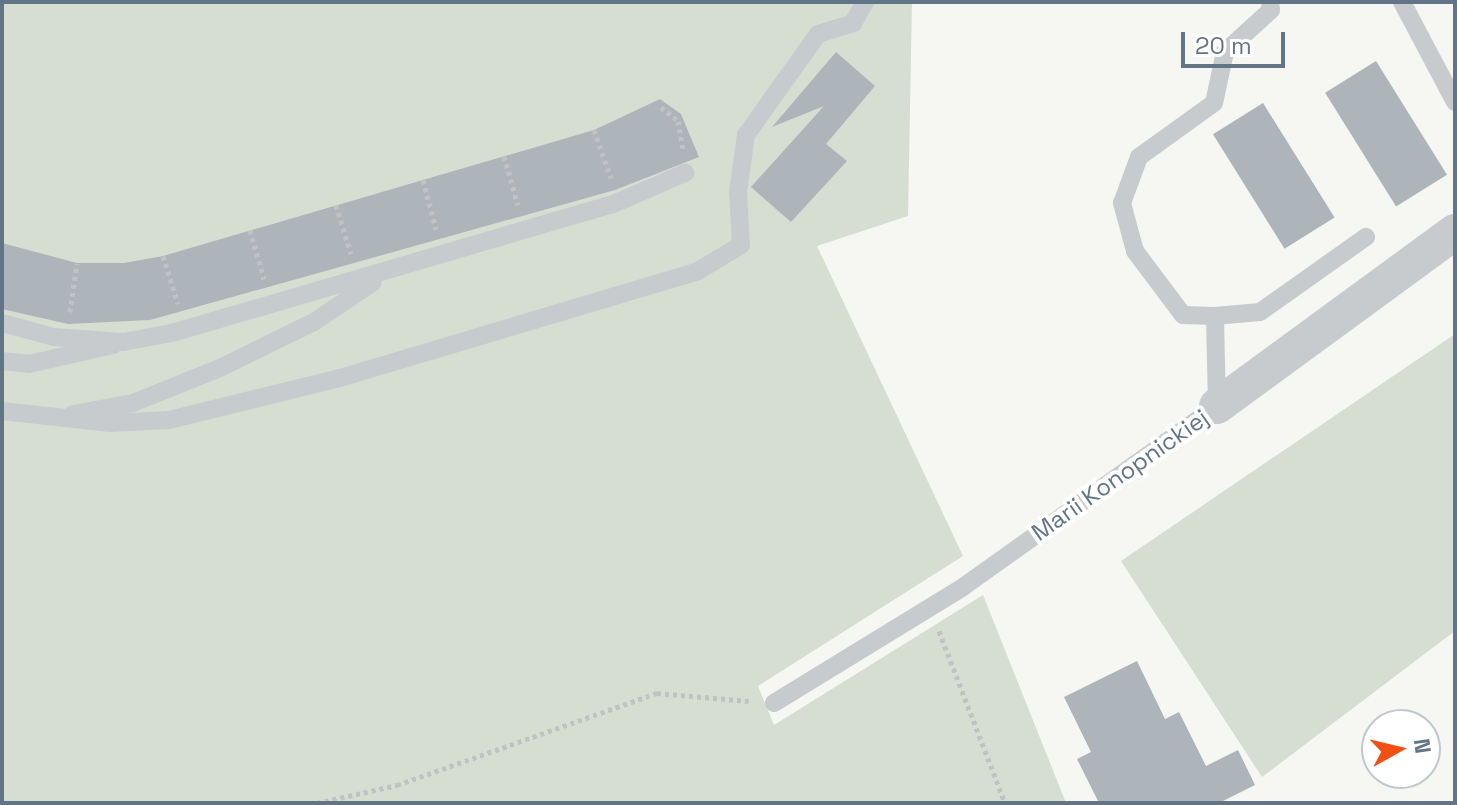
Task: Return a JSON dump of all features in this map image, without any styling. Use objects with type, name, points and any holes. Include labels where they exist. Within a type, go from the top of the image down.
[{"type":"street","name":"Marii Konopnickiej","points":[[1217,406],[1455,232]]},
{"type":"lane","points":[[2,411],[47,419],[169,420],[340,378],[698,271],[741,245],[738,192],[746,135],[818,34],[853,23],[865,2]]},
{"type":"lane","points":[[1270,2],[1271,10],[1225,52],[1214,103],[1139,157],[1122,203],[1135,251],[1183,315],[1215,316],[1260,312],[1366,237]]},
{"type":"lane","points":[[1402,2],[1449,73],[1455,102]]},
{"type":"lane","points":[[2,361],[29,364],[72,358],[389,272],[611,205],[683,164]]},
{"type":"lane","points":[[47,419],[133,403],[222,367],[314,322],[389,272]]},
{"type":"lane","points":[[1215,316],[1217,406]]},
{"type":"lane","points":[[2,323],[54,337],[123,342]]},
{"type":"lane","name":"Marii Konopnickiej","points":[[774,703],[930,608],[1217,406]]},
{"type":"path","points":[[661,107],[678,121],[685,144],[683,164]]},
{"type":"path","points":[[594,130],[615,190]]},
{"type":"path","points":[[504,156],[521,216]]},
{"type":"path","points":[[423,180],[439,239]]},
{"type":"path","points":[[336,205],[353,263]]},
{"type":"path","points":[[250,230],[267,288]]},
{"type":"path","points":[[163,256],[181,313]]},
{"type":"path","points":[[68,324],[77,263]]},
{"type":"path","points":[[930,608],[1005,803]]},
{"type":"path","points":[[317,803],[397,785],[657,693],[774,703]]},
{"type":"shaded area","points":[[2,2],[912,2],[908,216],[817,246],[963,556],[758,686],[774,725],[983,595],[1066,803],[2,803]]},
{"type":"shaded area","points":[[1455,334],[1455,631],[1262,777],[1121,561]]},
{"type":"building","points":[[836,52],[875,86],[826,144],[847,161],[791,222],[751,187],[824,106],[772,127]]},
{"type":"building","points":[[1376,61],[1447,175],[1396,206],[1325,93]]},
{"type":"building","points":[[660,99],[681,114],[699,157],[615,190],[150,320],[68,324],[2,309],[2,243],[77,263],[124,263],[163,256],[594,130]]},
{"type":"building","points":[[1263,103],[1335,217],[1285,249],[1213,134]]},
{"type":"building","points":[[1137,661],[1165,719],[1179,712],[1206,766],[1238,750],[1255,785],[1219,803],[1099,803],[1077,759],[1091,752],[1064,697]]}]
